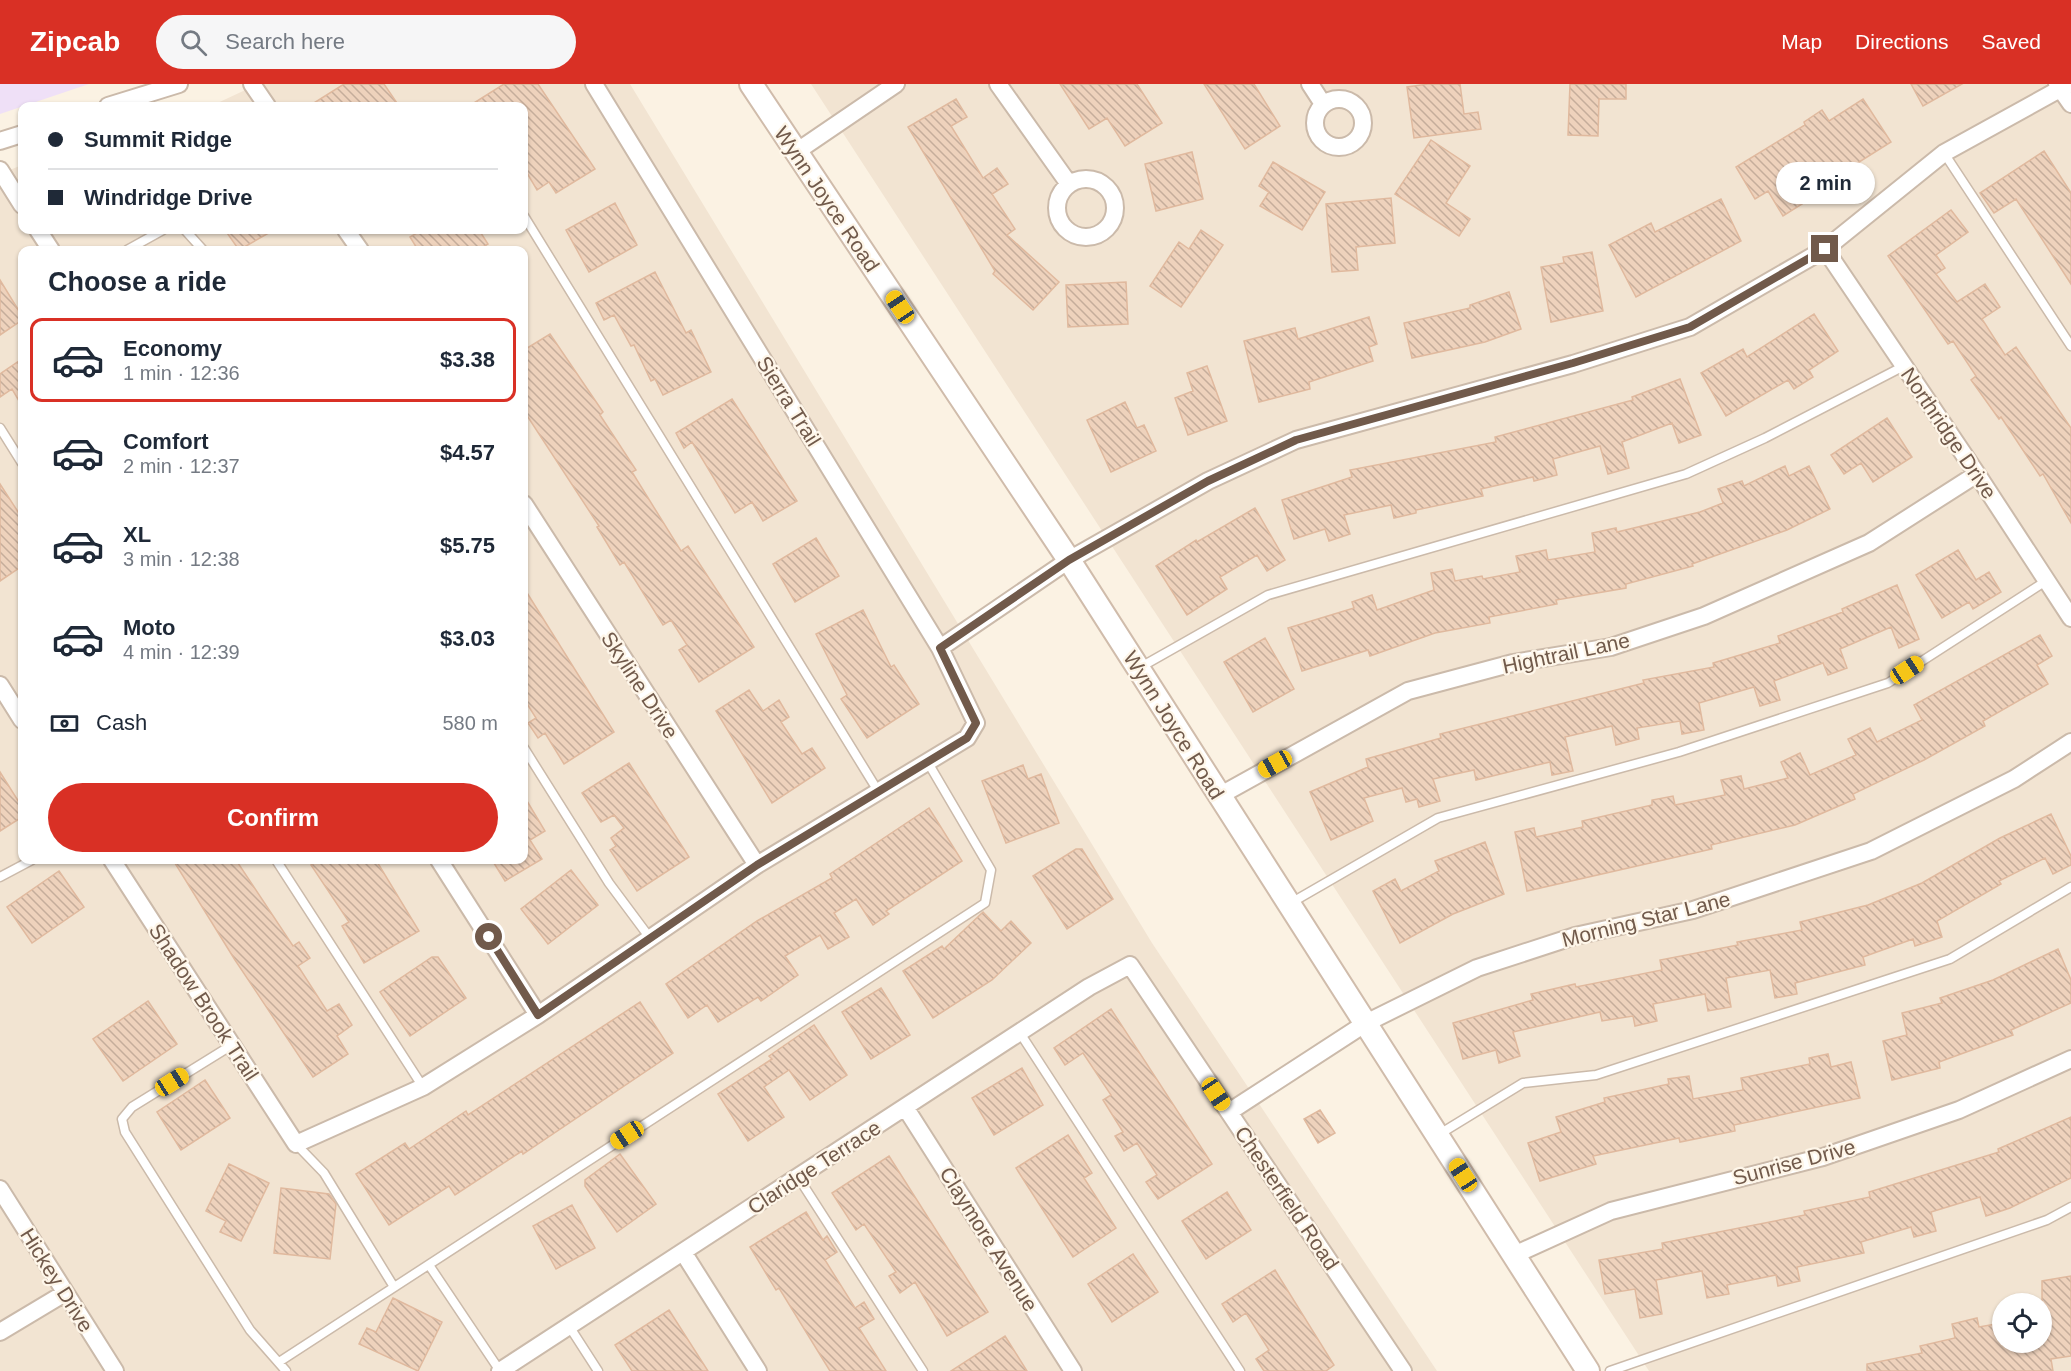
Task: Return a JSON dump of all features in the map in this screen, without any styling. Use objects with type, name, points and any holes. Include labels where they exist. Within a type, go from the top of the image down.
[{"type":"street","points":[[121,102],[178,84]]},
{"type":"street","points":[[252,84],[264,102]]},
{"type":"street","name":"Sierra Trail","points":[[594,84],[940,648],[976,723],[967,738],[927,761]]},
{"type":"street","name":"Wynn Joyce Road","points":[[751,84],[1069,560],[1588,1371]]},
{"type":"street","points":[[796,152],[896,84]]},
{"type":"street","points":[[998,84],[1069,184]]},
{"type":"street","points":[[1310,84],[1323,104]]},
{"type":"street","points":[[940,648],[1069,560],[1208,481],[1296,440],[1573,363],[1690,327],[1825,249],[1944,153],[2063,86],[2071,104]]},
{"type":"street","points":[[0,141],[18,135]]},
{"type":"street","points":[[0,170],[18,199]]},
{"type":"street","name":"Northridge Drive","points":[[1825,249],[2071,618]]},
{"type":"street","name":"Hightrail Lane","points":[[1219,796],[1408,691],[1513,663],[1611,647],[1704,616],[1869,543],[1977,474]]},
{"type":"street","name":"Skyline Drive","points":[[528,510],[757,865]]},
{"type":"street","points":[[0,685],[18,714]]},
{"type":"street","name":"Morning Star Lane","points":[[1229,1112],[1366,1023],[1477,968],[1575,936],[1693,910],[1871,851],[2014,779],[2071,742]]},
{"type":"street","points":[[296,1144],[423,1087],[538,1015],[757,865],[927,761]]},
{"type":"street","name":"Shadow Brook Trail","points":[[115,864],[296,1144]]},
{"type":"street","points":[[442,864],[538,1015]]},
{"type":"street","name":"Claridge Terrace","points":[[500,1371],[1089,987],[1130,965]]},
{"type":"street","name":"Chesterfield Road","points":[[1130,965],[1403,1371]]},
{"type":"street","name":"Sunrise Drive","points":[[1514,1255],[1611,1211],[1823,1157],[1959,1110],[2071,1059]]},
{"type":"street","name":"Claymore Avenue","points":[[905,1107],[1073,1371]]},
{"type":"street","name":"Hickey Drive","points":[[0,1189],[115,1371]]},
{"type":"street","points":[[683,1252],[758,1371]]},
{"type":"street","points":[[0,1332],[65,1293]]},
{"type":"lane","points":[[1944,153],[2071,346]]},
{"type":"lane","points":[[528,222],[878,791]]},
{"type":"lane","points":[[134,246],[156,234]]},
{"type":"lane","points":[[189,234],[199,246]]},
{"type":"lane","points":[[1138,669],[1268,595],[1686,474],[1765,438],[1904,366]]},
{"type":"lane","points":[[0,428],[18,457]]},
{"type":"lane","points":[[1289,904],[1438,818],[1679,752],[1888,682],[2046,581]]},
{"type":"lane","points":[[528,754],[609,884],[650,938]]},
{"type":"lane","points":[[279,1362],[985,903],[991,870],[927,761]]},
{"type":"lane","points":[[0,877],[24,864]]},
{"type":"lane","points":[[279,864],[423,1087]]},
{"type":"lane","points":[[1438,1136],[1523,1083],[1596,1075],[1950,959],[2071,887]]},
{"type":"lane","points":[[1020,1033],[1240,1371]]},
{"type":"lane","points":[[231,1044],[132,1107],[122,1119],[126,1132],[250,1330],[286,1371]]},
{"type":"lane","points":[[296,1144],[324,1173],[394,1287]]},
{"type":"lane","points":[[798,1177],[923,1371]]},
{"type":"lane","points":[[1610,1371],[2047,1220],[2071,1207]]},
{"type":"lane","points":[[429,1264],[500,1371]]},
{"type":"lane","points":[[569,1326],[598,1371]]},
{"type":"shaded area","points":[[0,84],[89,84],[36,102],[18,102],[18,108],[0,114]]},
{"type":"shaded area","points":[[258,84],[630,84],[1152,943],[1437,1371],[0,1371],[0,174],[18,167],[18,234],[528,234],[528,102],[220,102]]},
{"type":"shaded area","points":[[811,84],[2071,84],[2071,1371],[1649,1371]]},
{"type":"building","points":[[344,84],[384,84],[396,102],[315,102]]},
{"type":"building","points":[[504,84],[538,84],[595,169],[556,193],[549,182],[537,190],[528,175],[528,102],[475,102]]},
{"type":"building","points":[[1060,84],[1137,84],[1162,123],[1125,146],[1107,118],[1089,129]]},
{"type":"building","points":[[1204,84],[1254,84],[1280,126],[1245,149]]},
{"type":"building","points":[[1428,84],[1460,84],[1464,114],[1478,112],[1481,129],[1414,138],[1407,87]]},
{"type":"building","points":[[1570,84],[1626,84],[1626,99],[1599,99],[1598,136],[1568,135]]},
{"type":"building","points":[[1911,84],[1962,84],[1923,106]]},
{"type":"building","points":[[956,99],[967,117],[951,126],[983,178],[997,168],[1008,184],[992,194],[1015,229],[1007,235],[1059,282],[1033,310],[993,274],[995,271],[908,127]]},
{"type":"building","points":[[1863,99],[1891,142],[1837,176],[1829,163],[1791,186],[1802,204],[1783,216],[1768,191],[1755,199],[1736,167],[1805,125],[1804,122],[1822,110],[1829,121]]},
{"type":"building","points":[[1431,140],[1470,166],[1446,203],[1470,219],[1459,236],[1395,194]]},
{"type":"building","points":[[2044,151],[2071,193],[2071,284],[2016,199],[1994,213],[1980,193]]},
{"type":"building","points":[[1192,152],[1203,199],[1156,211],[1145,164]]},
{"type":"building","points":[[1273,162],[1325,192],[1302,230],[1260,206],[1269,192],[1259,186]]},
{"type":"building","points":[[1391,198],[1395,243],[1356,247],[1358,270],[1332,272],[1326,204]]},
{"type":"building","points":[[1721,199],[1741,241],[1636,297],[1609,245],[1651,223],[1655,232]]},
{"type":"building","points":[[615,203],[637,245],[589,272],[566,230]]},
{"type":"building","points":[[1951,210],[1968,232],[1936,255],[1945,268],[1936,274],[1957,302],[1985,284],[2000,307],[1982,319],[2005,355],[2016,347],[2071,428],[2071,523],[2043,474],[2040,476],[2001,417],[1999,419],[1971,380],[1976,376],[1953,341],[1948,344],[1888,256]]},
{"type":"building","points":[[1201,230],[1223,245],[1181,307],[1150,286],[1179,242],[1189,249]]},
{"type":"building","points":[[228,234],[267,234],[246,246],[236,246]]},
{"type":"building","points":[[415,234],[482,234],[488,244],[485,246],[416,246],[410,237]]},
{"type":"building","points":[[1592,252],[1603,311],[1551,322],[1541,267],[1564,263],[1563,257]]},
{"type":"building","points":[[655,272],[686,333],[691,330],[711,372],[663,395],[655,379],[651,381],[634,345],[631,346],[614,315],[604,320],[596,303]]},
{"type":"building","points":[[0,280],[18,309],[18,323],[0,335]]},
{"type":"building","points":[[1126,282],[1128,324],[1068,327],[1066,285]]},
{"type":"building","points":[[1509,292],[1521,329],[1485,342],[1412,358],[1404,323],[1470,308],[1470,305]]},
{"type":"building","points":[[1814,314],[1838,351],[1809,370],[1813,377],[1794,389],[1788,380],[1726,416],[1701,373],[1743,349],[1747,357]]},
{"type":"building","points":[[1369,317],[1377,344],[1369,347],[1373,361],[1309,382],[1310,389],[1259,402],[1244,341],[1295,328],[1298,339]]},
{"type":"building","points":[[550,334],[603,412],[600,415],[636,470],[632,472],[681,551],[688,546],[754,647],[699,682],[679,650],[687,645],[671,620],[663,625],[624,562],[620,565],[597,527],[599,526],[528,417],[528,348]]},
{"type":"building","points":[[18,362],[18,399],[12,389],[0,397],[0,374]]},
{"type":"building","points":[[1207,366],[1227,421],[1188,435],[1175,398],[1193,391],[1187,373]]},
{"type":"building","points":[[1680,379],[1701,435],[1679,443],[1672,423],[1622,442],[1629,468],[1608,474],[1600,446],[1553,459],[1557,475],[1534,481],[1533,477],[1481,489],[1483,496],[1416,510],[1416,513],[1394,518],[1391,505],[1344,515],[1350,534],[1329,541],[1325,529],[1294,539],[1282,500],[1352,477],[1350,470],[1496,442],[1495,437],[1633,400],[1632,397]]},
{"type":"building","points":[[732,399],[797,501],[763,521],[752,502],[735,513],[692,442],[684,448],[676,433]]},
{"type":"building","points":[[1125,402],[1137,428],[1144,425],[1156,451],[1111,472],[1087,420]]},
{"type":"building","points":[[1887,418],[1912,457],[1873,482],[1861,463],[1844,474],[1831,455]]},
{"type":"building","points":[[1785,466],[1789,476],[1809,466],[1830,509],[1787,530],[1692,564],[1693,566],[1626,584],[1626,588],[1556,600],[1557,604],[1489,617],[1490,623],[1435,633],[1370,656],[1368,650],[1302,671],[1288,628],[1354,608],[1352,602],[1372,595],[1377,610],[1434,590],[1431,573],[1452,569],[1455,581],[1482,576],[1483,579],[1520,572],[1516,556],[1546,550],[1548,560],[1595,552],[1592,533],[1616,528],[1617,532],[1700,512],[1723,503],[1718,489],[1742,481],[1744,486]]},
{"type":"building","points":[[0,484],[18,512],[18,569],[0,581]]},
{"type":"building","points":[[1255,508],[1285,560],[1267,571],[1257,555],[1220,577],[1227,589],[1187,615],[1156,566],[1196,540],[1197,542]]},
{"type":"building","points":[[816,538],[839,576],[795,602],[773,564]]},
{"type":"building","points":[[1958,550],[1976,580],[1989,572],[2001,592],[1973,609],[1969,602],[1942,618],[1916,575]]},
{"type":"building","points":[[1897,585],[1919,639],[1899,648],[1891,627],[1840,649],[1847,668],[1828,675],[1823,663],[1774,681],[1780,700],[1760,706],[1754,687],[1699,703],[1704,730],[1682,734],[1680,721],[1637,728],[1639,739],[1616,745],[1612,726],[1565,737],[1573,771],[1552,775],[1550,762],[1476,780],[1474,770],[1433,779],[1440,801],[1419,807],[1417,799],[1406,802],[1402,788],[1364,798],[1373,821],[1331,840],[1310,792],[1368,767],[1366,759],[1441,738],[1440,734],[1644,683],[1643,680],[1714,667],[1713,663],[1780,643],[1778,636],[1843,612],[1842,609]]},
{"type":"building","points":[[528,594],[614,732],[564,764],[545,733],[538,738],[528,723],[536,718],[528,705]]},
{"type":"building","points":[[863,610],[891,667],[894,665],[919,704],[867,738],[841,699],[847,695],[816,634]]},
{"type":"building","points":[[2040,635],[2052,656],[2037,665],[2048,684],[1983,721],[1985,726],[1924,760],[1853,794],[1855,799],[1795,825],[1711,845],[1712,849],[1527,891],[1515,832],[1534,828],[1536,837],[1583,827],[1582,821],[1652,805],[1652,800],[1673,796],[1675,805],[1725,795],[1721,780],[1741,776],[1744,789],[1788,778],[1781,762],[1800,753],[1810,775],[1856,755],[1848,739],[1870,728],[1877,742],[1922,720],[1914,705]]},
{"type":"building","points":[[1265,638],[1294,689],[1253,712],[1224,662]]},
{"type":"building","points":[[749,690],[763,711],[779,700],[789,717],[781,722],[802,754],[812,748],[825,768],[772,803],[716,711]]},
{"type":"building","points":[[629,763],[689,857],[637,891],[610,850],[616,846],[611,838],[624,828],[614,815],[601,822],[582,793]]},
{"type":"building","points":[[1023,765],[1028,779],[1041,774],[1059,823],[1006,843],[982,781]]},
{"type":"building","points":[[0,772],[18,801],[18,820],[0,831]]},
{"type":"building","points":[[528,803],[545,831],[530,840],[542,859],[505,881],[494,864],[528,864]]},
{"type":"building","points":[[929,808],[962,861],[886,911],[889,914],[873,925],[856,899],[834,913],[849,937],[828,949],[820,935],[785,956],[798,975],[761,1001],[758,997],[718,1022],[707,1005],[688,1018],[666,984],[757,921],[832,878],[830,874]]},
{"type":"building","points":[[2051,814],[2071,856],[2071,865],[2053,874],[2045,858],[1999,881],[2001,884],[1937,921],[1942,937],[1915,946],[1913,939],[1863,957],[1865,965],[1795,983],[1797,994],[1775,998],[1770,970],[1726,978],[1731,1007],[1708,1011],[1705,994],[1653,1004],[1657,1021],[1635,1026],[1633,1016],[1602,1021],[1600,1012],[1513,1032],[1520,1056],[1499,1063],[1496,1050],[1463,1059],[1453,1023],[1533,1000],[1531,994],[1575,984],[1576,987],[1662,970],[1660,960],[1802,930],[1800,922],[1868,905],[1922,883],[2000,838]]},
{"type":"building","points":[[1485,842],[1504,894],[1453,914],[1400,943],[1373,891],[1395,879],[1401,891],[1439,871],[1435,861]]},
{"type":"building","points":[[1076,849],[1082,849],[1113,899],[1067,929],[1033,876]]},
{"type":"building","points":[[175,864],[239,864],[293,946],[299,942],[310,958],[298,966],[327,1011],[339,1004],[352,1025],[337,1036],[348,1054],[313,1077],[235,960]]},
{"type":"building","points":[[378,864],[419,931],[364,963],[342,926],[349,922],[311,865]]},
{"type":"building","points":[[571,870],[598,905],[548,944],[521,909]]},
{"type":"building","points":[[59,871],[84,907],[32,943],[7,907]]},
{"type":"building","points":[[983,912],[1001,931],[1011,921],[1031,943],[992,980],[933,1018],[903,971],[942,946],[944,949]]},
{"type":"building","points":[[2058,949],[2071,980],[2071,1003],[2011,1030],[2013,1035],[1939,1062],[1940,1068],[1892,1080],[1883,1041],[1907,1035],[1902,1013],[1942,1003],[1940,998],[1993,980]]},
{"type":"building","points":[[432,957],[438,957],[466,998],[410,1036],[380,992]]},
{"type":"building","points":[[881,988],[910,1035],[871,1059],[842,1012]]},
{"type":"building","points":[[148,1001],[177,1044],[123,1081],[93,1039]]},
{"type":"building","points":[[640,1002],[673,1053],[523,1154],[522,1151],[455,1195],[449,1186],[389,1225],[356,1174],[405,1143],[409,1149],[466,1111],[468,1115]]},
{"type":"building","points":[[1111,1009],[1212,1164],[1158,1199],[1146,1182],[1157,1175],[1137,1143],[1124,1151],[1115,1136],[1123,1132],[1103,1100],[1111,1095],[1083,1053],[1065,1065],[1054,1048]]},
{"type":"building","points":[[814,1025],[847,1075],[810,1100],[789,1070],[764,1087],[784,1117],[748,1141],[718,1094],[772,1059],[769,1056]]},
{"type":"building","points":[[1828,1054],[1831,1067],[1851,1062],[1860,1098],[1734,1125],[1735,1131],[1680,1142],[1679,1138],[1593,1156],[1596,1164],[1540,1181],[1528,1143],[1561,1132],[1556,1117],[1605,1102],[1604,1098],[1669,1084],[1668,1079],[1689,1076],[1693,1099],[1743,1090],[1741,1078],[1810,1064],[1809,1058]]},
{"type":"building","points":[[1022,1068],[1043,1105],[994,1135],[972,1098]]},
{"type":"building","points":[[205,1080],[230,1118],[181,1150],[157,1112]]},
{"type":"building","points":[[1320,1110],[1335,1133],[1318,1143],[1304,1119]]},
{"type":"building","points":[[2071,1117],[2071,1178],[2010,1208],[1986,1216],[1980,1197],[1931,1212],[1936,1231],[1914,1237],[1911,1227],[1861,1242],[1864,1253],[1797,1267],[1800,1281],[1778,1286],[1776,1275],[1727,1285],[1729,1294],[1707,1298],[1702,1271],[1656,1280],[1662,1314],[1640,1318],[1635,1289],[1605,1294],[1599,1260],[1663,1249],[1662,1243],[1805,1215],[1804,1211],[1870,1197],[1869,1192],[1999,1152],[1998,1149]]},
{"type":"building","points":[[1068,1135],[1092,1173],[1084,1178],[1116,1228],[1073,1257],[1016,1168]]},
{"type":"building","points":[[620,1154],[656,1204],[617,1232],[585,1186],[585,1180]]},
{"type":"building","points":[[889,1156],[988,1312],[947,1336],[915,1282],[900,1293],[889,1276],[896,1272],[864,1224],[856,1230],[832,1193]]},
{"type":"building","points":[[229,1164],[269,1183],[241,1241],[220,1232],[226,1221],[206,1211]]},
{"type":"building","points":[[281,1188],[329,1194],[336,1204],[330,1259],[274,1253]]},
{"type":"building","points":[[1227,1192],[1251,1230],[1206,1259],[1182,1221]]},
{"type":"building","points":[[572,1205],[595,1248],[556,1269],[533,1226]]},
{"type":"building","points":[[806,1212],[823,1240],[827,1236],[837,1252],[825,1260],[855,1308],[864,1302],[874,1319],[859,1328],[886,1371],[830,1371],[779,1288],[776,1290],[750,1247]]},
{"type":"building","points":[[1133,1254],[1158,1292],[1112,1322],[1088,1284]]},
{"type":"building","points":[[1275,1270],[1334,1365],[1326,1371],[1264,1371],[1256,1359],[1269,1350],[1246,1313],[1233,1322],[1222,1304]]},
{"type":"building","points":[[2071,1276],[2071,1356],[2051,1359],[2053,1371],[1867,1371],[1867,1364],[1922,1353],[1920,1346],[1955,1338],[1952,1324],[1977,1318],[1979,1327],[1992,1325],[1992,1353],[2052,1353],[2052,1293],[2042,1293],[2042,1281]]},
{"type":"building","points":[[393,1298],[442,1322],[418,1371],[359,1344],[367,1328],[376,1332]]},
{"type":"building","points":[[669,1310],[708,1371],[632,1371],[615,1345]]},
{"type":"building","points":[[1005,1336],[1027,1371],[951,1371]]},
{"type":"route","points":[[489,937],[538,1015],[757,865],[967,738],[976,723],[940,648],[1069,560],[1208,481],[1296,440],[1573,363],[1690,327],[1825,249]]}]
